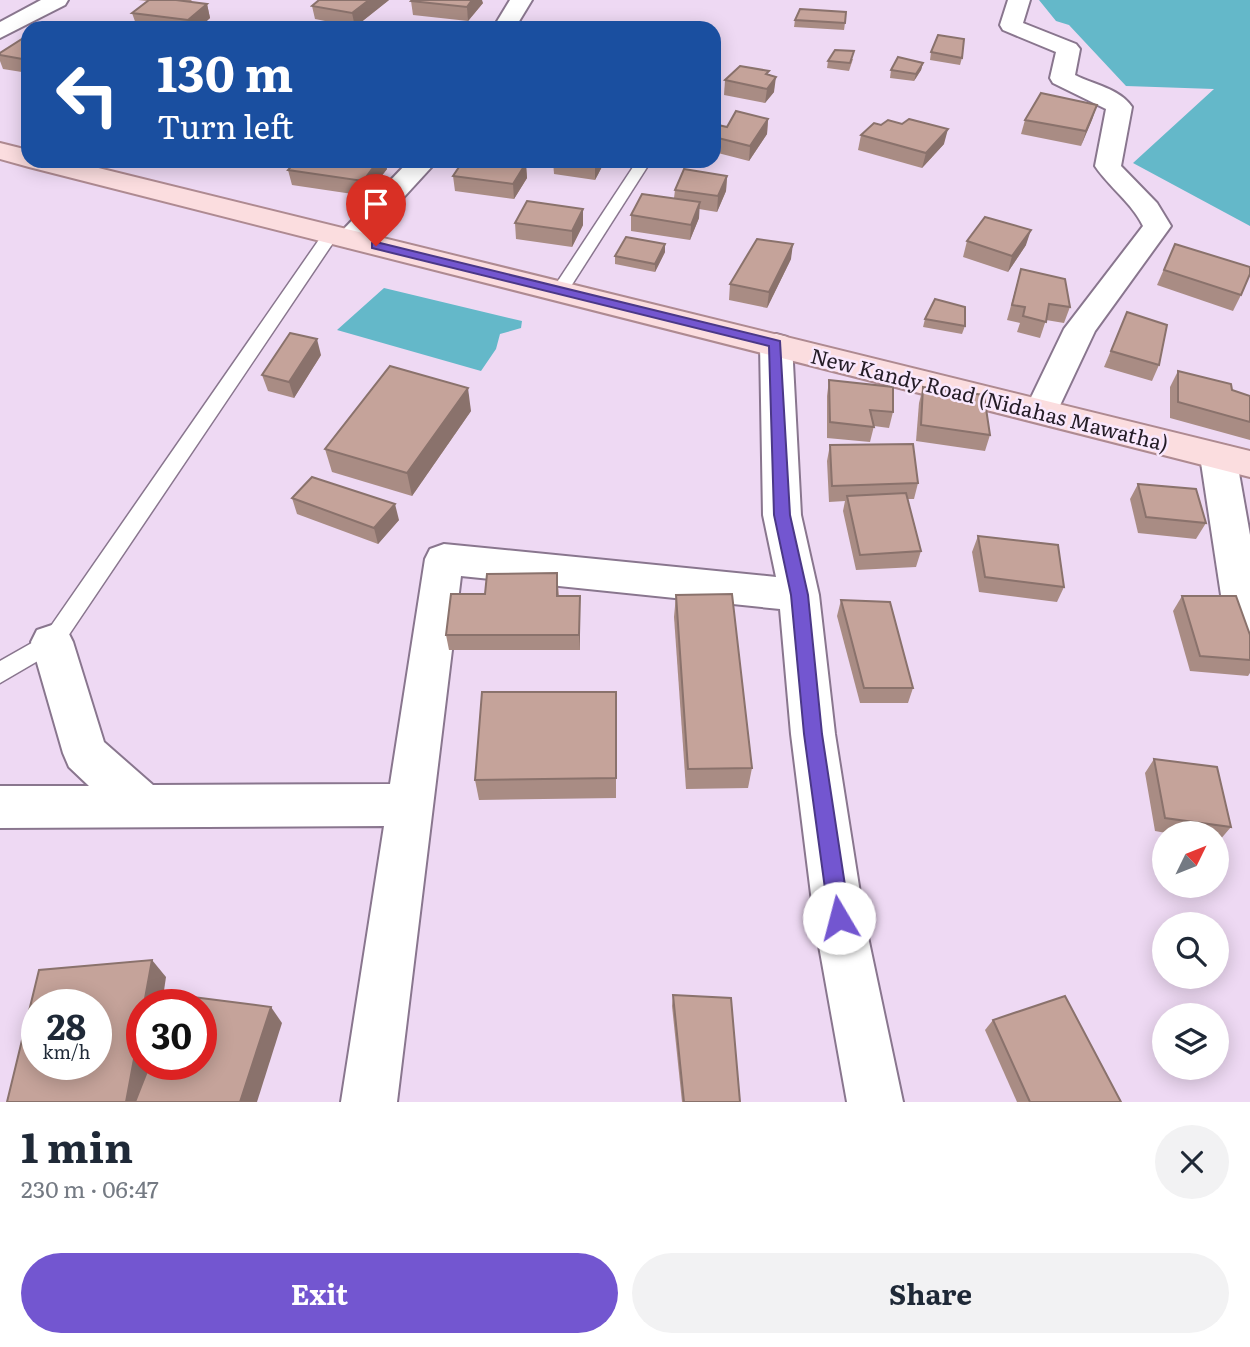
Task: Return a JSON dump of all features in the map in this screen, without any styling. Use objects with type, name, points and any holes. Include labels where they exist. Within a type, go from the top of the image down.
[{"type":"main road","points":[[0,151],[21,157]]},
{"type":"main road","name":"New Kandy Road (Nidahas Mawatha)","points":[[66,168],[1234,460]]},
{"type":"street","points":[[0,31],[57,0]]},
{"type":"street","points":[[508,21],[521,0]]},
{"type":"street","points":[[1019,0],[1011,25],[1068,49],[1062,78],[1075,87],[1110,97],[1119,107],[1108,166],[1115,178],[1152,212],[1157,226],[1080,329],[1042,410]]},
{"type":"street","points":[[340,237],[416,168]]},
{"type":"street","points":[[776,344],[782,515],[799,595],[813,734],[839,918],[875,1102]]},
{"type":"street","points":[[1234,460],[1241,595],[1250,617]]},
{"type":"street","points":[[369,1102],[444,559],[799,595]]},
{"type":"street","points":[[52,642],[86,753],[143,806]]},
{"type":"street","points":[[0,807],[410,805]]},
{"type":"lane","points":[[560,290],[639,168]]},
{"type":"lane","points":[[0,673],[52,642],[340,237]]},
{"type":"water","points":[[1039,0],[1250,0],[1250,226],[1133,163],[1214,89],[1126,86],[1069,25],[1056,21]]},
{"type":"water","points":[[384,288],[522,321],[521,328],[500,334],[496,349],[481,371],[337,330]]},
{"type":"building","points":[[149,0],[207,4],[188,20],[132,13]]},
{"type":"building","points":[[319,0],[369,0],[352,13],[312,6]]},
{"type":"building","points":[[412,0],[472,0],[467,7]]},
{"type":"building","points":[[800,9],[846,12],[845,23],[795,20]]},
{"type":"building","points":[[938,35],[964,39],[962,58],[931,52]]},
{"type":"building","points":[[21,40],[21,59],[0,53]]},
{"type":"building","points":[[835,50],[854,51],[850,63],[828,61]]},
{"type":"building","points":[[898,57],[923,63],[916,74],[891,70]]},
{"type":"building","points":[[740,66],[769,71],[766,74],[776,77],[767,89],[725,80]]},
{"type":"building","points":[[1041,93],[1097,105],[1086,131],[1025,120]]},
{"type":"building","points":[[736,111],[768,119],[750,146],[721,139],[721,126],[727,127]]},
{"type":"building","points":[[909,119],[948,129],[926,153],[861,135],[874,123],[881,125],[888,120],[902,124]]},
{"type":"building","points":[[290,168],[373,168],[363,181],[288,170]]},
{"type":"building","points":[[458,168],[523,168],[513,184],[453,176]]},
{"type":"building","points":[[684,169],[727,176],[718,196],[675,190]]},
{"type":"building","points":[[642,194],[700,202],[691,225],[631,215]]},
{"type":"building","points":[[527,201],[583,209],[572,231],[515,223]]},
{"type":"building","points":[[985,217],[1031,230],[1012,256],[967,241]]},
{"type":"building","points":[[626,237],[665,244],[655,264],[615,256]]},
{"type":"building","points":[[757,239],[793,244],[769,292],[730,284]]},
{"type":"building","points":[[1175,244],[1250,267],[1250,274],[1241,295],[1164,270]]},
{"type":"building","points":[[1021,269],[1065,279],[1070,307],[1049,304],[1046,322],[1023,316],[1025,307],[1012,305]]},
{"type":"building","points":[[935,299],[965,307],[965,326],[925,319]]},
{"type":"building","points":[[1127,312],[1167,325],[1159,365],[1111,351]]},
{"type":"building","points":[[290,333],[317,339],[289,382],[262,375]]},
{"type":"building","points":[[390,366],[468,388],[407,473],[325,449]]},
{"type":"building","points":[[1178,371],[1231,384],[1232,390],[1250,396],[1250,422],[1178,402]]},
{"type":"building","points":[[829,380],[893,387],[893,412],[870,410],[874,427],[830,422]]},
{"type":"building","points":[[923,387],[984,395],[990,435],[921,425]]},
{"type":"building","points":[[913,444],[918,483],[832,486],[830,445]]},
{"type":"building","points":[[312,477],[395,504],[374,528],[292,498]]},
{"type":"building","points":[[1138,484],[1196,489],[1206,523],[1146,517]]},
{"type":"building","points":[[906,493],[921,551],[860,555],[847,496]]},
{"type":"building","points":[[978,536],[1058,545],[1064,587],[985,577]]},
{"type":"building","points":[[557,573],[557,596],[580,596],[579,635],[446,635],[451,594],[485,594],[487,574]]},
{"type":"building","points":[[732,594],[752,768],[688,769],[676,595]]},
{"type":"building","points":[[1182,596],[1236,596],[1250,635],[1250,660],[1200,656]]},
{"type":"building","points":[[841,600],[890,602],[913,688],[864,688]]},
{"type":"building","points":[[482,692],[616,692],[616,778],[475,780]]},
{"type":"building","points":[[1154,759],[1217,767],[1231,827],[1229,821],[1165,818]]},
{"type":"building","points":[[152,960],[147,989],[126,989],[126,1080],[130,1080],[126,1102],[7,1102],[21,1044],[21,1080],[112,1080],[112,989],[34,989],[39,970]]},
{"type":"building","points":[[673,995],[731,998],[740,1102],[684,1102]]},
{"type":"building","points":[[1065,996],[1121,1102],[1030,1102],[993,1020]]},
{"type":"building","points":[[217,1000],[271,1007],[240,1102],[135,1102],[144,1080],[217,1080]]},
{"type":"route","points":[[376,246],[776,344],[782,515],[799,595],[813,734],[839,918]]}]
